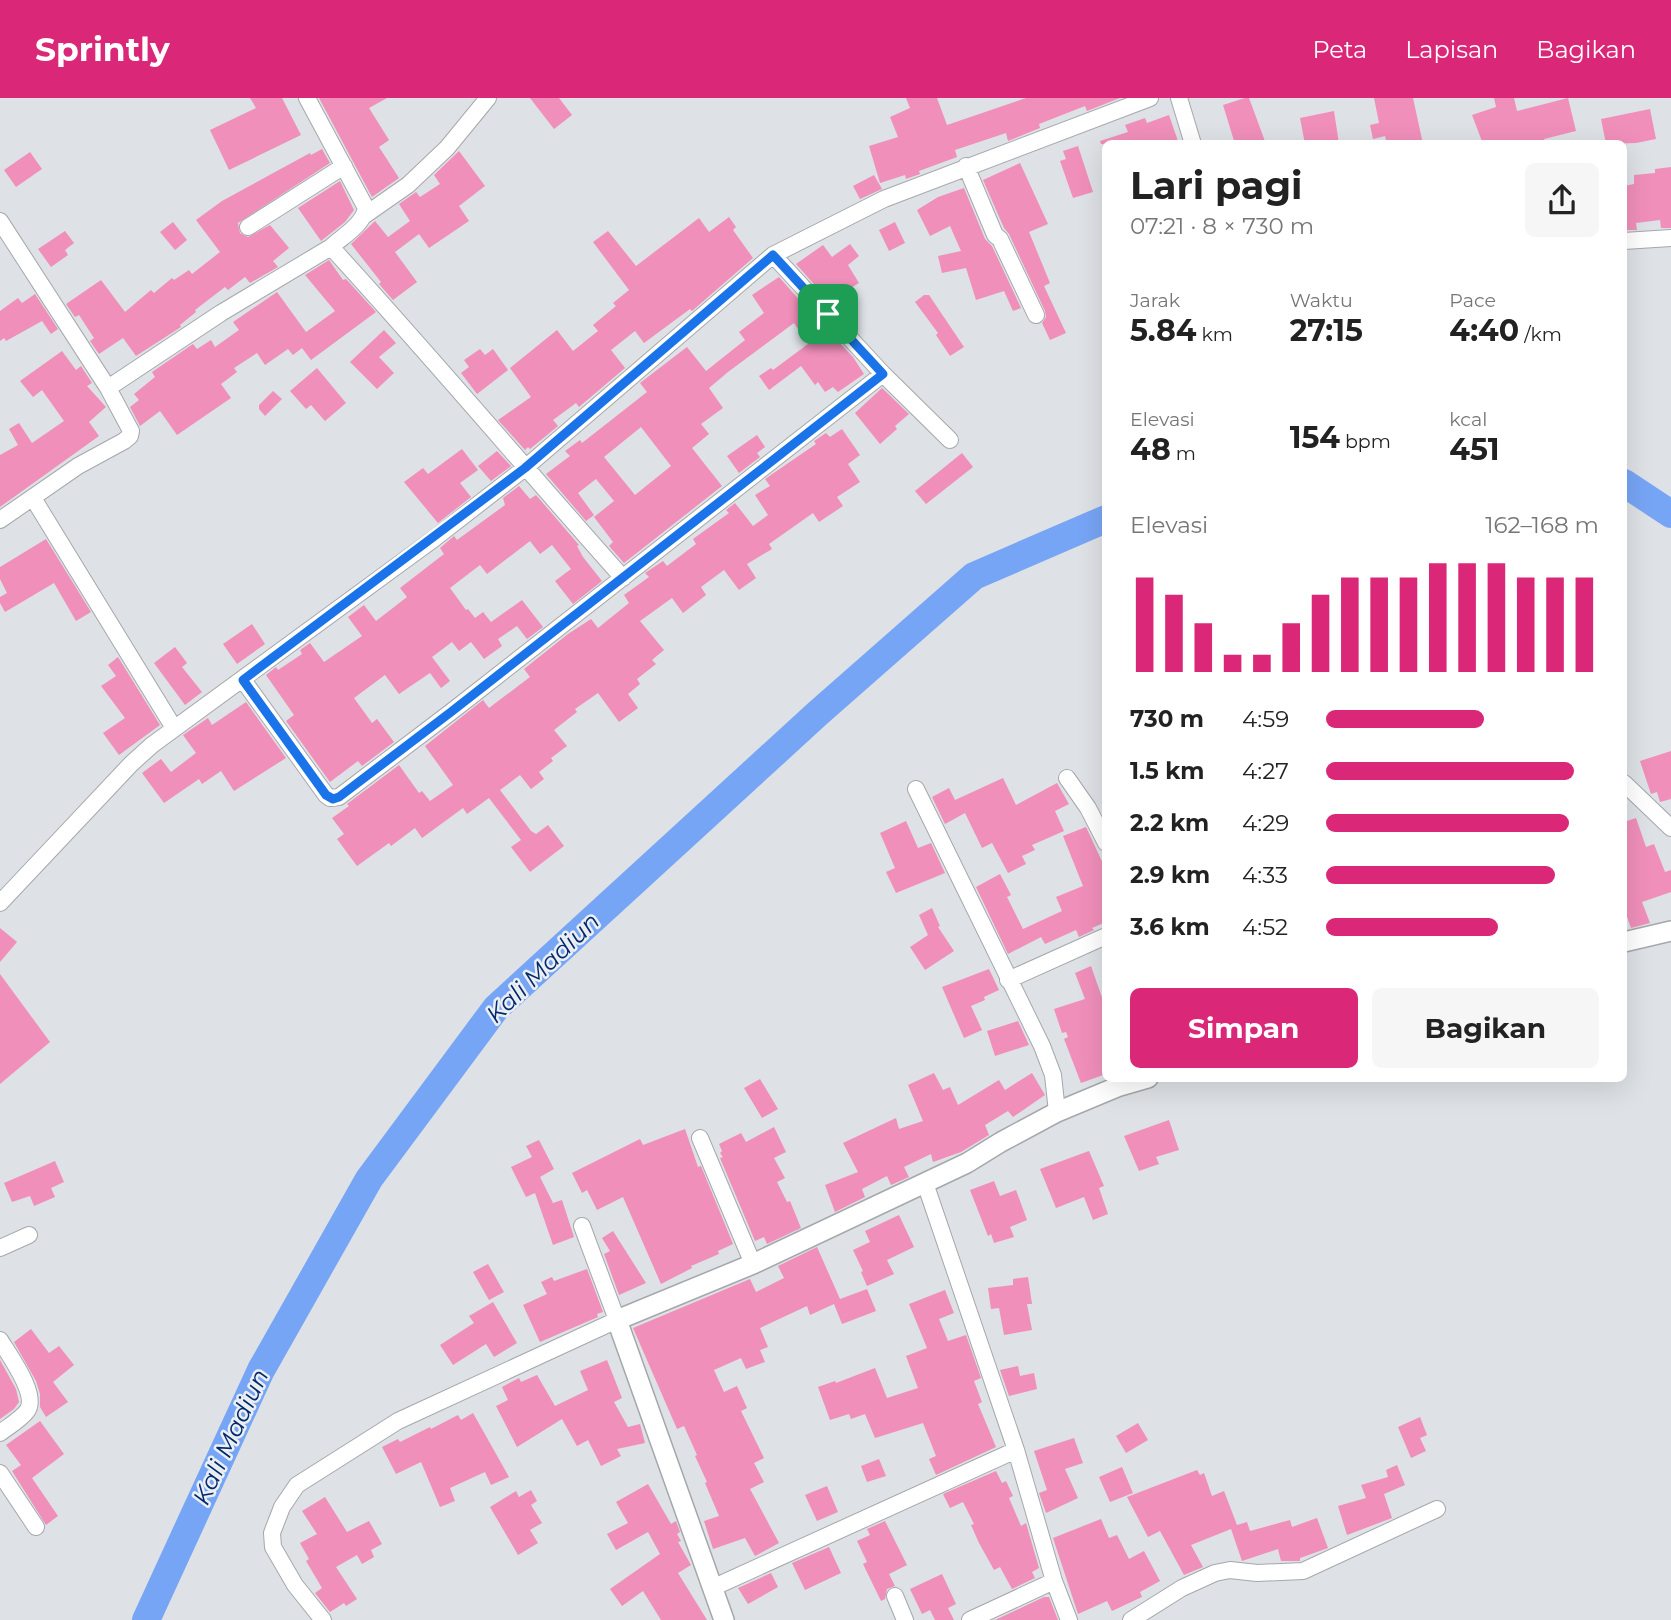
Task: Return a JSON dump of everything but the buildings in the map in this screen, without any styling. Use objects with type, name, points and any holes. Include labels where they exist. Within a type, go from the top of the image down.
[{"type":"street","points":[[307,98],[364,202],[365,215]]},
{"type":"street","points":[[107,388],[221,313],[331,247],[365,215],[408,185],[447,148],[488,98]]},
{"type":"street","points":[[0,903],[131,764],[174,728],[243,680],[525,468],[773,255],[884,199],[1150,98]]},
{"type":"street","points":[[1179,98],[1192,140]]},
{"type":"street","points":[[248,227],[344,166]]},
{"type":"street","points":[[966,166],[995,235],[1000,239],[1036,316]]},
{"type":"street","points":[[0,221],[107,388],[131,431],[130,436],[78,466],[0,520]]},
{"type":"street","points":[[1627,241],[1671,238]]},
{"type":"street","points":[[331,247],[405,327],[623,578]]},
{"type":"street","points":[[773,255],[883,374],[950,440]]},
{"type":"street","points":[[243,680],[326,795],[333,799],[339,797],[883,374]]},
{"type":"street","points":[[33,498],[174,728]]},
{"type":"street","points":[[1067,778],[1088,808],[1102,835]]},
{"type":"street","points":[[1627,786],[1671,828]]},
{"type":"street","points":[[916,789],[1042,1046],[1053,1075],[1057,1112]]},
{"type":"street","points":[[1627,941],[1671,931]]},
{"type":"street","points":[[1008,980],[1102,938]]},
{"type":"street","points":[[323,1620],[295,1585],[273,1547],[272,1533],[275,1524],[282,1507],[297,1485],[398,1422],[617,1320],[753,1264],[967,1163],[1057,1112],[1134,1082]]},
{"type":"street","points":[[700,1138],[753,1264]]},
{"type":"street","points":[[925,1183],[1017,1450],[1054,1581],[1069,1620]]},
{"type":"street","points":[[582,1226],[724,1620]]},
{"type":"street","points":[[0,1248],[29,1235]]},
{"type":"street","points":[[0,1339],[26,1385],[31,1404],[0,1433]]},
{"type":"street","points":[[712,1588],[1017,1450]]},
{"type":"street","points":[[0,1473],[36,1527]]},
{"type":"street","points":[[1131,1620],[1182,1588],[1215,1573],[1230,1570],[1257,1573],[1303,1571],[1437,1509]]},
{"type":"street","points":[[970,1620],[1054,1581]]},
{"type":"street","points":[[895,1596],[905,1620]]},
{"type":"waterway","name":"Kali Madiun","points":[[1627,485],[1671,514]]},
{"type":"waterway","name":"Kali Madiun","points":[[146,1620],[261,1370],[369,1179],[496,1008],[817,714],[974,576],[1102,521]]},
{"type":"route","points":[[773,255],[828,314],[883,374],[339,797],[333,799],[326,795],[243,680],[525,468],[773,255]]}]
